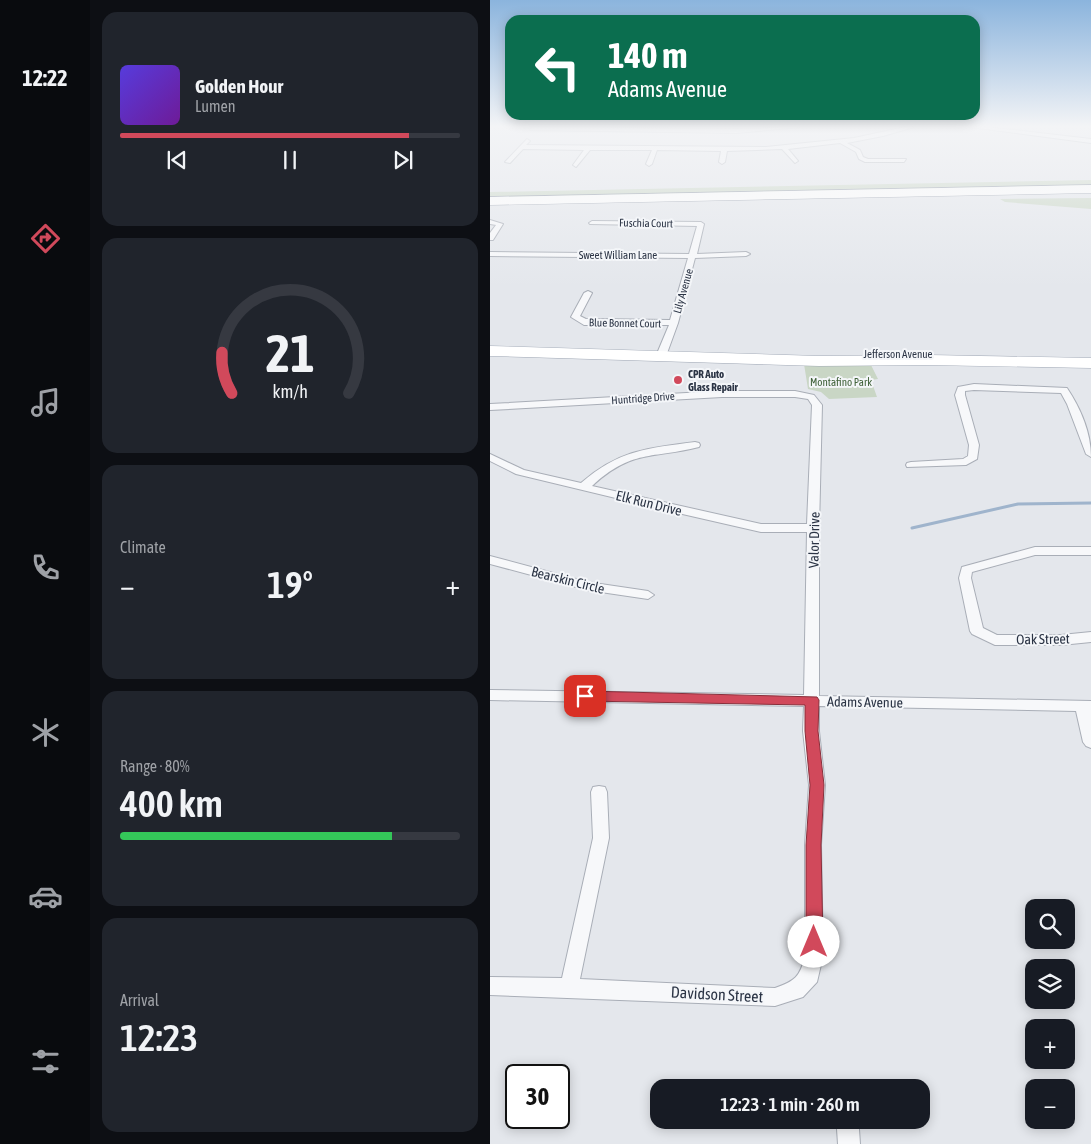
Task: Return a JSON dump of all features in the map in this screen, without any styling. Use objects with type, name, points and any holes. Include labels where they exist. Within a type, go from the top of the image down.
[{"type":"highway","points":[[490,189],[921,180]]},
{"type":"highway","points":[[490,201],[1091,189]]},
{"type":"main road","name":"Jefferson Avenue","points":[[490,351],[819,362],[929,360],[1091,363]]},
{"type":"main road","name":"Jefferson Avenue","points":[[705,357],[727,353],[1091,356]]},
{"type":"main road","points":[[929,360],[952,358],[1038,359],[1048,356]]},
{"type":"street","points":[[490,222],[500,224],[490,238]]},
{"type":"street","name":"Fuschia Court","points":[[592,223],[701,224]]},
{"type":"street","name":"Lily Avenue","points":[[661,356],[674,323],[694,256],[701,224]]},
{"type":"street","name":"Sweet William Lane","points":[[490,254],[694,256],[746,254]]},
{"type":"street","name":"Blue Bonnet Court","points":[[588,294],[575,317],[584,322],[674,323]]},
{"type":"street","points":[[911,465],[966,462],[973,457],[974,445],[960,395],[961,389],[974,387],[1064,390],[1072,404],[1091,454]]},
{"type":"street","name":"Huntridge Drive","points":[[490,407],[691,395],[795,394]]},
{"type":"street","name":"Valor Drive","points":[[795,394],[811,397],[817,405],[813,528],[812,700]]},
{"type":"street","points":[[584,487],[598,473],[612,463],[634,453],[694,444]]},
{"type":"street","name":"Elk Run Drive","points":[[490,457],[520,472],[558,482],[761,528],[813,528]]},
{"type":"street","name":"Oak Street","points":[[1091,551],[1035,550],[966,570],[965,578],[968,600],[977,631],[995,640],[1061,640],[1091,637]]},
{"type":"street","name":"Bearskin Circle","points":[[490,560],[586,586],[648,595]]},
{"type":"street","name":"Adams Avenue","points":[[490,694],[1086,706]]},
{"type":"street","name":"Davidson Street","points":[[490,986],[774,997],[796,990],[810,976],[814,956],[814,845],[817,785],[812,738],[812,700]]},
{"type":"street","points":[[1086,706],[1091,742]]},
{"type":"street","points":[[569,988],[601,838],[599,792]]},
{"type":"green space","points":[[1091,180],[1091,187],[490,199],[490,192]]},
{"type":"green space","points":[[1091,198],[1091,209],[1005,202],[1000,199]]},
{"type":"green space","name":"Montafino Park","points":[[804,364],[871,365],[878,379],[871,380],[877,397],[829,399],[821,392],[808,389]]},
{"type":"waterway","points":[[912,528],[1018,504],[1091,503]]},
{"type":"place","name":"CPR Auto Glass Repair","points":[[678,380]]},
{"type":"route","points":[[585,696],[812,700],[811,731],[817,785],[814,845],[814,942]]}]
